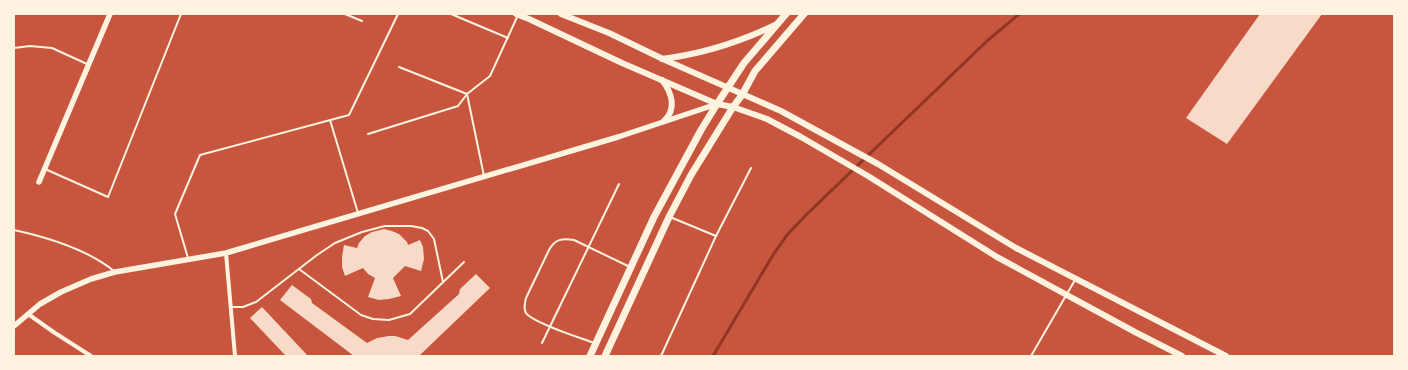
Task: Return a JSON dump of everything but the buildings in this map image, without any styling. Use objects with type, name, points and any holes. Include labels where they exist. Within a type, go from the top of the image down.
[{"type":"main road","points":[[517,14],[622,63],[717,104],[733,107],[767,119],[868,176],[997,257],[1182,356]]},
{"type":"main road","points":[[561,14],[609,33],[661,59],[780,111],[878,164],[1016,248],[1226,356]]},
{"type":"main road","points":[[590,356],[654,217],[717,104],[744,63],[786,14]]},
{"type":"main road","points":[[605,356],[669,217],[691,175],[742,95],[755,71],[804,14]]},
{"type":"main road","points":[[661,59],[721,47],[777,24]]},
{"type":"main road","points":[[662,79],[668,88],[673,104],[670,116],[664,121]]},
{"type":"street","points":[[39,182],[110,14]]},
{"type":"street","points":[[14,326],[40,304],[61,292],[115,272],[226,253],[618,137],[717,104]]},
{"type":"street","points":[[226,253],[235,356]]},
{"type":"street","points":[[28,314],[91,356]]},
{"type":"lane","points":[[44,169],[108,196],[181,14]]},
{"type":"lane","points":[[345,14],[362,21]]},
{"type":"lane","points":[[189,259],[174,214],[200,155],[349,115],[398,14]]},
{"type":"lane","points":[[450,14],[508,38]]},
{"type":"lane","points":[[368,134],[458,106],[467,94],[490,76],[508,38],[517,14]]},
{"type":"lane","points":[[14,48],[30,46],[52,48],[88,64]]},
{"type":"lane","points":[[398,67],[467,94]]},
{"type":"lane","points":[[467,94],[484,176]]},
{"type":"lane","points":[[330,120],[358,213]]},
{"type":"lane","points":[[661,356],[716,236],[751,168]]},
{"type":"lane","points":[[542,343],[619,184]]},
{"type":"lane","points":[[669,217],[716,236]]},
{"type":"lane","points":[[231,307],[243,307],[256,302],[298,269],[328,248],[346,238],[385,226],[411,226],[428,231],[434,239],[443,282]]},
{"type":"lane","points":[[14,230],[35,234],[60,243],[106,265],[115,272]]},
{"type":"lane","points":[[596,344],[536,321],[526,313],[525,304],[549,250],[555,242],[566,239],[574,240],[631,268]]},
{"type":"lane","points":[[298,269],[361,315],[373,319],[389,320],[410,314],[464,262]]},
{"type":"lane","points":[[1031,356],[1076,279]]},
{"type":"waterway","points":[[713,356],[773,255],[787,235],[987,41],[1019,14]]}]
